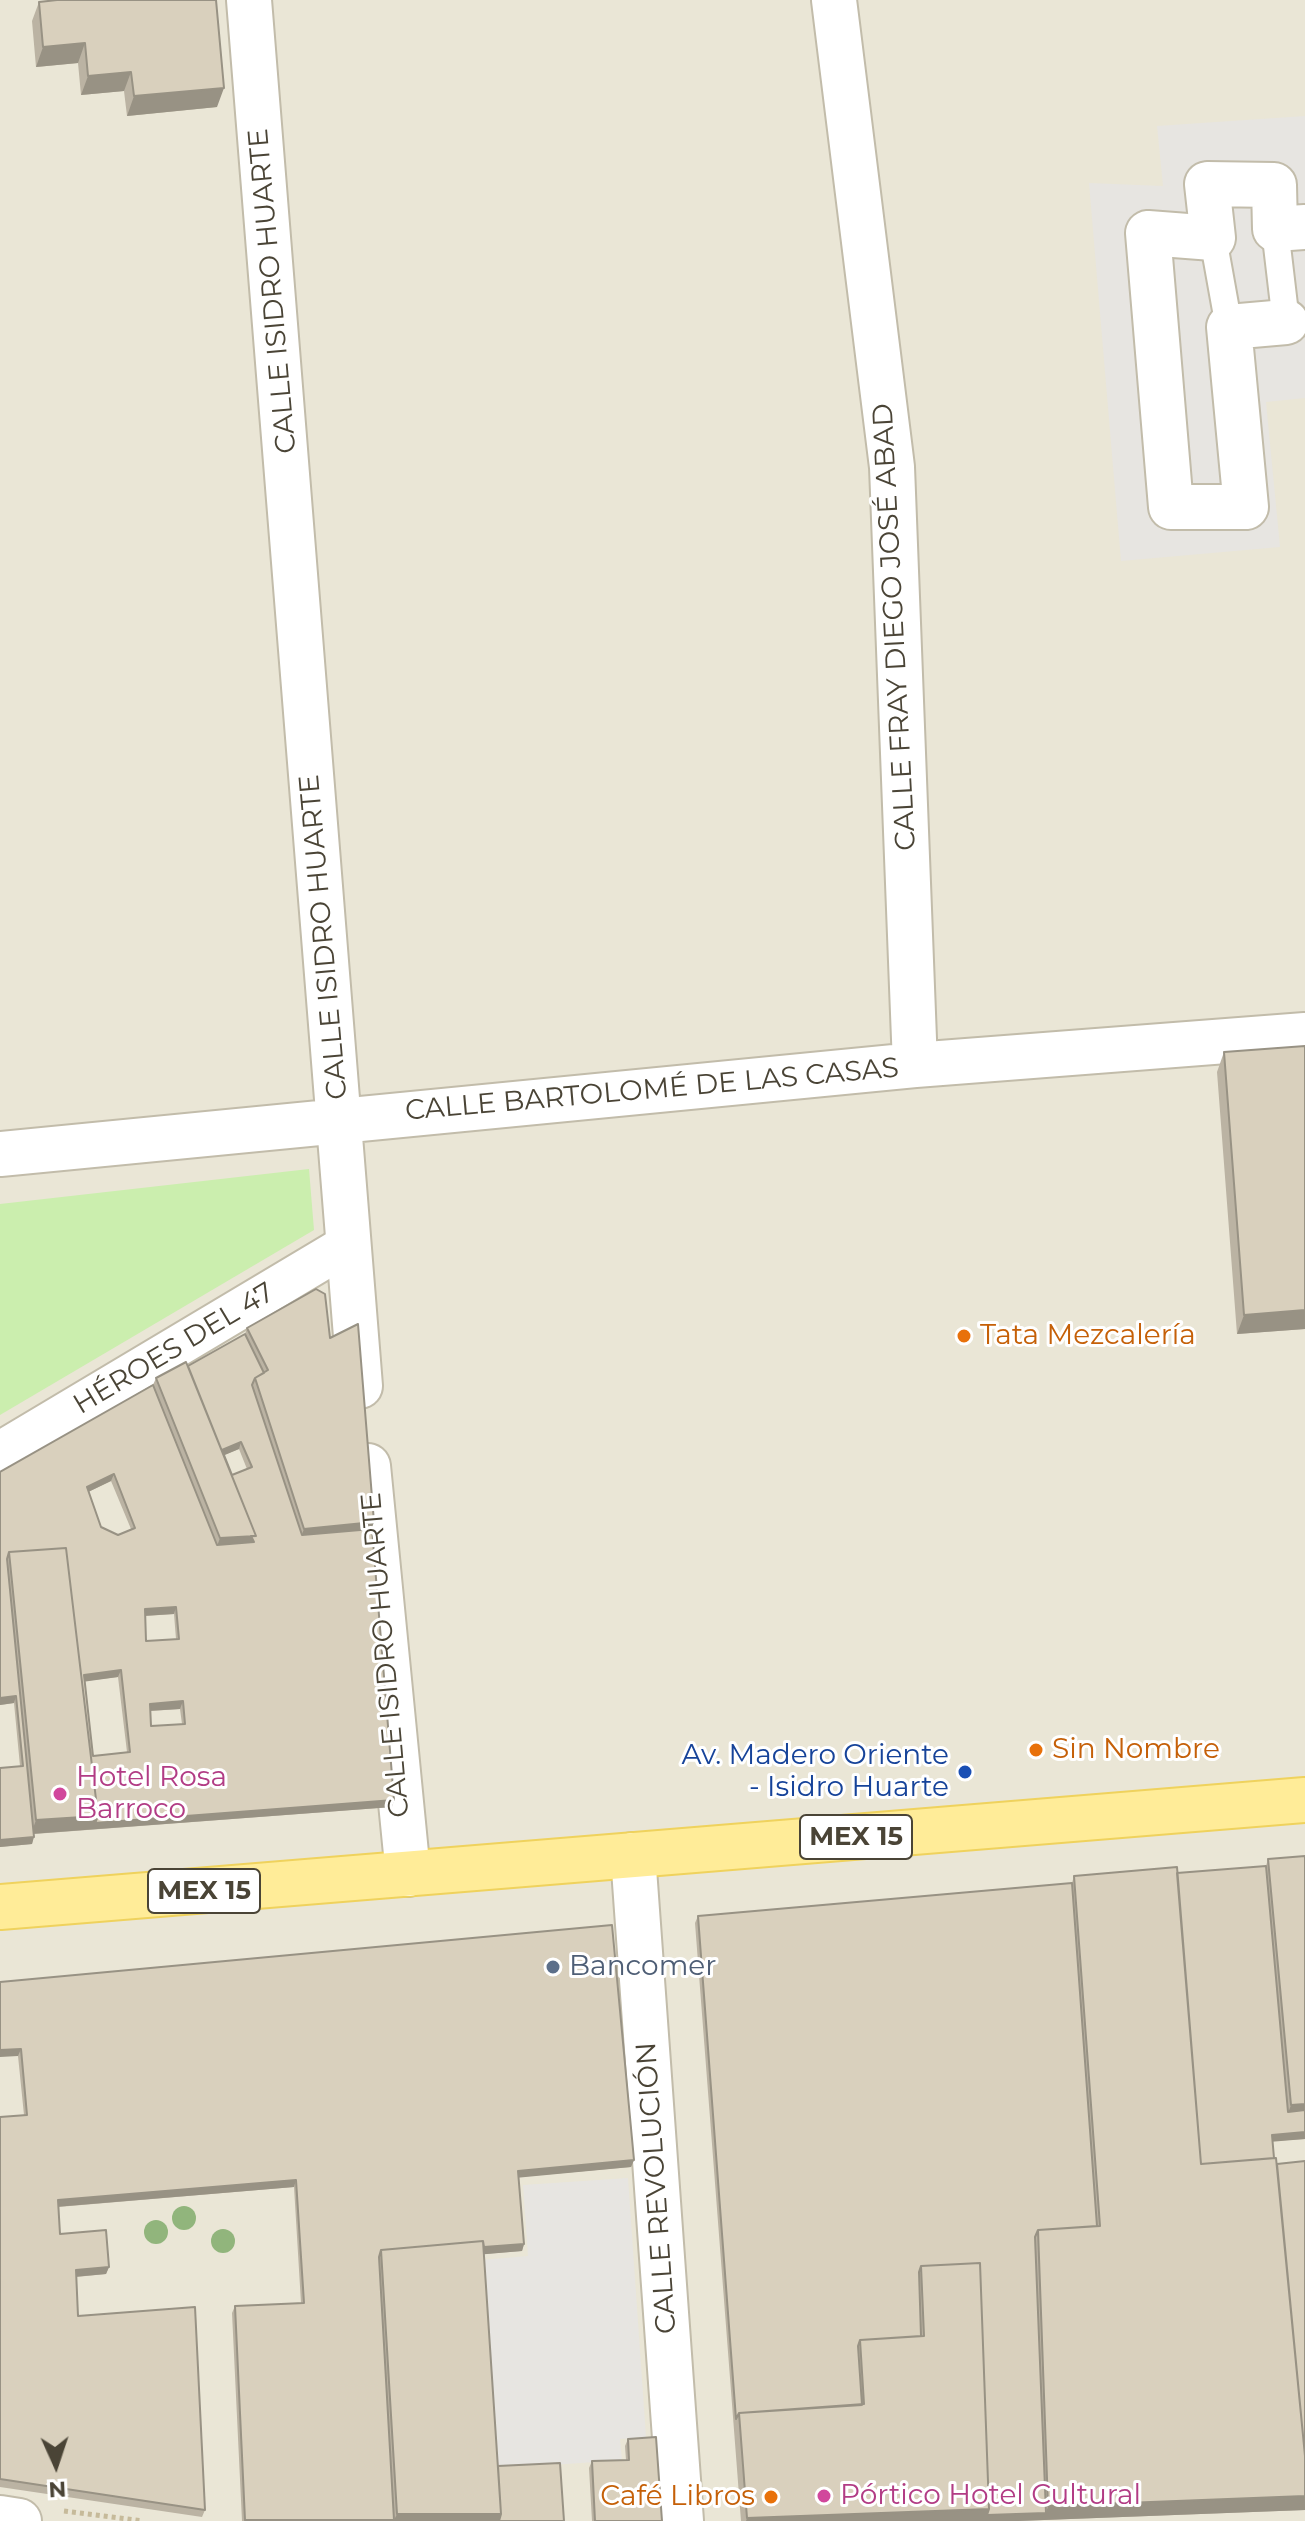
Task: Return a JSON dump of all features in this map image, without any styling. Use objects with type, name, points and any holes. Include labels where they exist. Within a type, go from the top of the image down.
[{"type":"main road","name":"MEX 15","points":[[0,1907],[1305,1800]]},
{"type":"street","name":"CALLE ISIDRO HUARTE","points":[[249,0],[347,1245],[408,1874]]},
{"type":"street","name":"CALLE FRAY DIEGO JOSÉ ABAD","points":[[834,0],[892,467],[915,1065]]},
{"type":"street","points":[[1286,322],[1229,327],[1246,507],[1171,507],[1148,233],[1213,238],[1207,184],[1274,185],[1290,228]]},
{"type":"street","name":"CALLE BARTOLOMÉ DE LAS CASAS","points":[[0,1154],[915,1065],[1305,1035]]},
{"type":"street","name":"HÉROES DEL 47","points":[[0,1452],[347,1245]]},
{"type":"street","name":"CALLE REVOLUCIÓN","points":[[633,1855],[681,2521]]},
{"type":"street","points":[[0,2518],[38,2515]]},
{"type":"lane","points":[[1286,322],[1290,228]]},
{"type":"lane","points":[[1213,238],[1229,327]]},
{"type":"path","points":[[38,2515],[143,2521]]},
{"type":"shaded area","points":[[0,0],[1305,0],[1305,2521],[0,2521]]},
{"type":"shaded area","points":[[1305,116],[1305,398],[1266,402],[1280,547],[1121,561],[1089,183],[1163,186],[1157,126]]},
{"type":"shaded area","points":[[628,2178],[646,2437],[620,2439],[622,2460],[497,2469],[482,2260],[528,2256],[523,2185]]},
{"type":"green space","points":[[309,1169],[314,1230],[0,1415],[0,1204]]},
{"type":"building","points":[[216,0],[224,88],[134,96],[131,72],[88,76],[85,43],[43,47],[39,2]]},
{"type":"building","points":[[1305,1046],[1305,1310],[1244,1315],[1224,1052]]},
{"type":"building","points":[[316,1289],[325,1294],[330,1338],[358,1324],[374,1522],[304,1529],[255,1378],[268,1370],[247,1328]]},
{"type":"building","points":[[245,1334],[264,1373],[255,1378],[252,1385],[302,1535],[372,1529],[394,1800],[95,1823],[98,1816],[66,1548],[9,1552],[7,1559],[34,1837],[0,1840],[0,1768],[23,1766],[16,1696],[0,1698],[0,1472],[153,1385],[217,1545],[254,1542],[251,1536],[256,1536],[188,1366]],"holes":[[[241,1442],[252,1467],[232,1475],[222,1450]],[[114,1474],[135,1528],[118,1535],[101,1527],[87,1487]],[[176,1607],[179,1639],[146,1641],[145,1609]],[[121,1670],[130,1752],[93,1756],[84,1675]],[[183,1701],[185,1724],[151,1726],[150,1704]]]},
{"type":"building","points":[[186,1362],[256,1536],[220,1538],[156,1378]]},
{"type":"building","points":[[66,1548],[98,1816],[36,1820],[9,1552]]},
{"type":"building","points":[[1305,1856],[1305,2104],[1291,2105],[1268,1859]]},
{"type":"building","points":[[1266,1866],[1288,2112],[1305,2110],[1305,2132],[1272,2135],[1274,2158],[1201,2164],[1177,1873]]},
{"type":"building","points":[[1177,1867],[1201,2164],[1276,2158],[1305,2456],[1305,2496],[1048,2506],[1038,2230],[1100,2226],[1074,1876]]},
{"type":"building","points":[[1072,1883],[1097,2226],[1038,2230],[1035,2237],[1046,2513],[987,2515],[980,2263],[921,2266],[921,2336],[860,2340],[862,2405],[739,2413],[736,2419],[698,1916]]},
{"type":"building","points":[[612,1925],[634,2160],[518,2171],[524,2244],[484,2247],[483,2241],[381,2250],[394,2520],[245,2520],[235,2306],[304,2303],[296,2180],[58,2200],[60,2234],[106,2230],[109,2267],[76,2270],[78,2316],[195,2307],[205,2510],[0,2479],[0,2117],[27,2115],[21,2049],[0,2050],[0,1982]]},
{"type":"building","points":[[1305,2161],[1305,2456],[1277,2164]]},
{"type":"building","points":[[483,2241],[501,2514],[397,2514],[381,2250]]},
{"type":"building","points":[[980,2263],[989,2509],[747,2518],[739,2413],[864,2404],[860,2340],[924,2336],[921,2266]]},
{"type":"building","points":[[656,2437],[662,2521],[595,2521],[592,2461],[629,2460],[628,2439]]},
{"type":"building","points":[[560,2463],[564,2521],[499,2521],[498,2466]]},
{"type":"place","name":"Tata Mezcalería","points":[[964,1336]]},
{"type":"place","name":"Sin Nombre","points":[[1036,1750]]},
{"type":"place","name":"Av. Madero Oriente - Isidro Huarte","points":[[965,1772]]},
{"type":"place","name":"Hotel Rosa Barroco","points":[[60,1794]]},
{"type":"place","name":"Bancomer","points":[[553,1967]]},
{"type":"place","name":"Pórtico Hotel Cultural","points":[[824,2496]]},
{"type":"place","name":"Café Libros","points":[[771,2497]]}]
